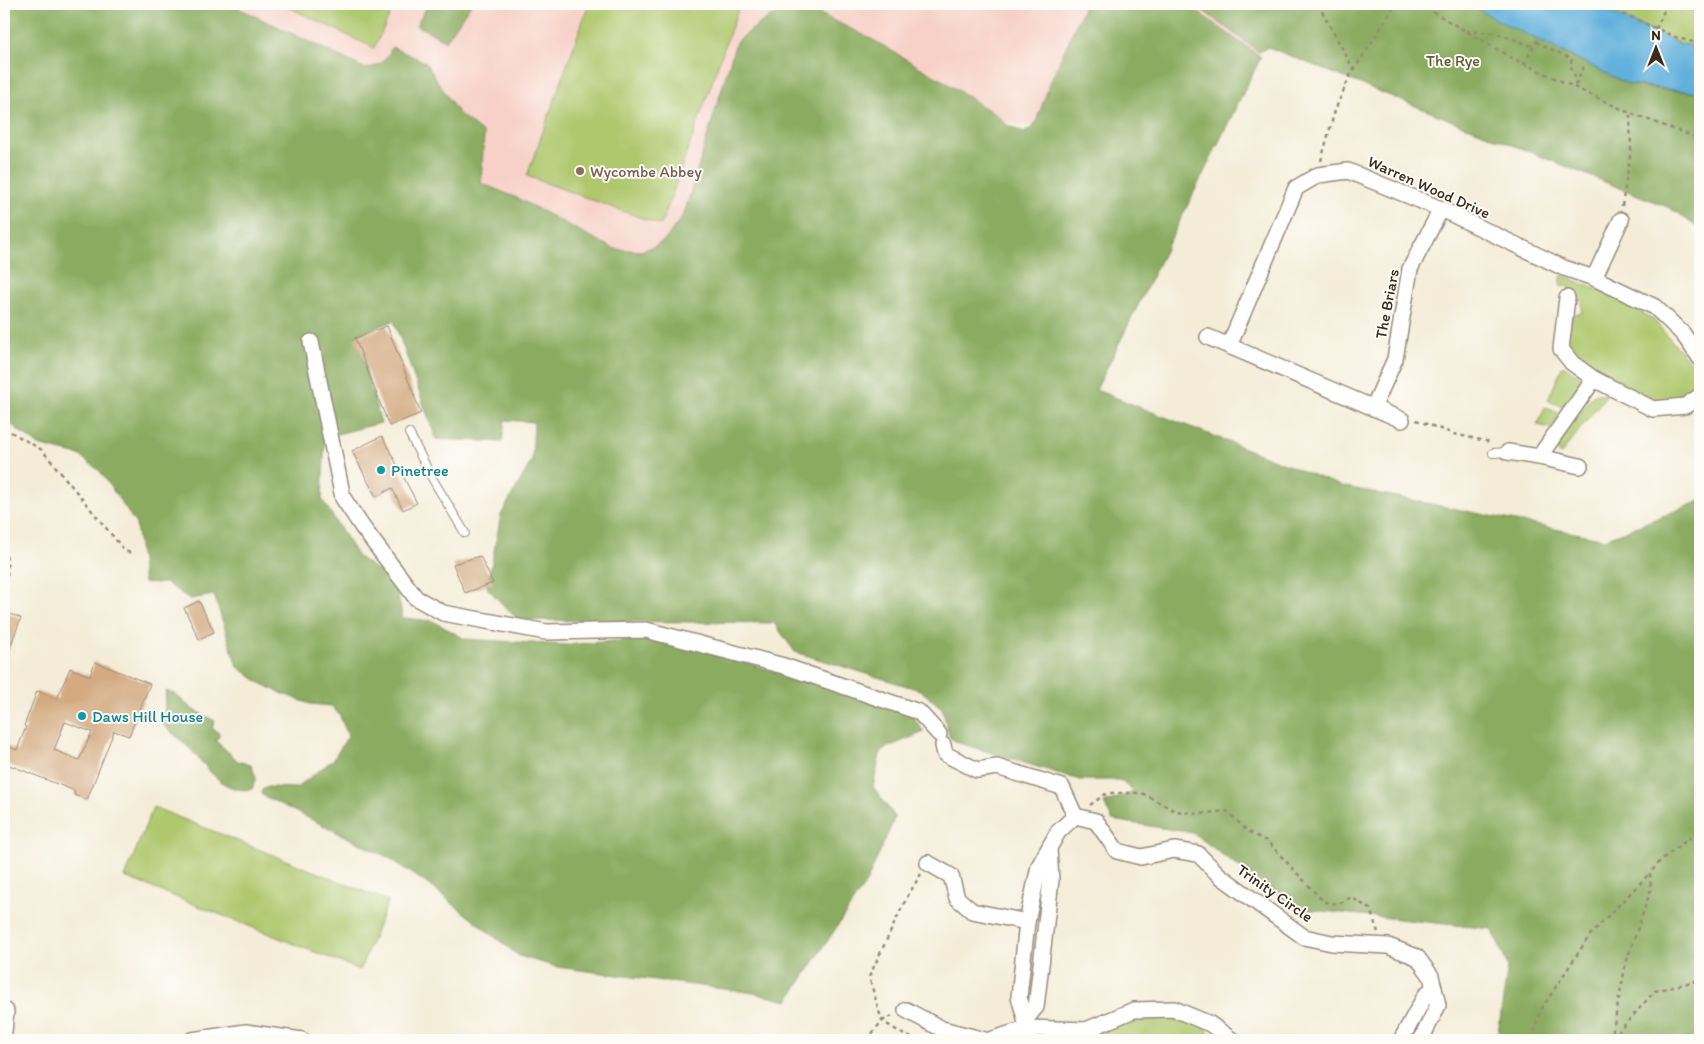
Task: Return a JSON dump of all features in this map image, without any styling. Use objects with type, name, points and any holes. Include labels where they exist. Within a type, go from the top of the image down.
[{"type":"street","name":"Warren Wood Drive","points":[[1230,346],[1296,188],[1318,175],[1348,171],[1442,209],[1564,268],[1594,278],[1655,307],[1683,334],[1700,358]]},
{"type":"street","name":"The Briars","points":[[1373,408],[1395,359],[1410,269],[1442,209]]},
{"type":"street","points":[[1594,278],[1621,220]]},
{"type":"street","points":[[1567,298],[1561,349],[1572,363],[1594,379],[1653,409],[1685,406],[1700,396]]},
{"type":"street","points":[[1208,337],[1402,420]]},
{"type":"street","points":[[311,342],[343,498],[416,598],[443,613],[536,630],[646,630],[784,666],[919,712],[941,740],[945,754],[977,770],[997,767],[1062,787],[1074,816],[1058,832],[1039,866],[1027,922],[1019,997],[1027,1029]]},
{"type":"street","points":[[1539,458],[1594,379]]},
{"type":"street","points":[[1501,452],[1580,466]]},
{"type":"street","name":"Trinity Circle","points":[[1074,816],[1096,822],[1117,850],[1141,857],[1174,850],[1198,854],[1219,875],[1304,936],[1332,943],[1388,946],[1417,957],[1431,976],[1438,1005],[1421,1040]]},
{"type":"street","points":[[1027,1029],[1036,1006],[1051,880],[1049,849]]},
{"type":"street","points":[[928,863],[952,876],[957,898],[972,911],[1027,922]]},
{"type":"street","points":[[1401,1040],[1426,996],[1434,987]]},
{"type":"street","points":[[990,1040],[1027,1029],[1089,1035],[1134,1010],[1174,1009],[1210,1024],[1232,1040]]},
{"type":"street","points":[[906,1010],[942,1029],[985,1040]]},
{"type":"street","points":[[6,1012],[10,1031]]},
{"type":"street","points":[[192,1040],[246,1032],[302,1040]]},
{"type":"lane","points":[[409,432],[432,478],[466,533]]},
{"type":"path","points":[[1318,4],[1354,70]]},
{"type":"path","points":[[1318,175],[1334,110],[1354,70],[1396,4]]},
{"type":"path","points":[[1419,4],[1524,64],[1576,86],[1630,113],[1700,139]]},
{"type":"path","points":[[1601,4],[1678,38],[1700,44]]},
{"type":"path","points":[[1656,29],[1667,4]]},
{"type":"path","points":[[1464,31],[1495,33],[1534,46]]},
{"type":"path","points":[[1524,64],[1536,41],[1572,59],[1570,66],[1576,86]]},
{"type":"path","points":[[1576,86],[1585,63]]},
{"type":"path","points":[[1621,220],[1624,186],[1631,150],[1630,113]]},
{"type":"path","points":[[1402,420],[1412,418],[1454,434],[1508,446],[1501,452]]},
{"type":"path","points":[[4,428],[42,450],[125,551],[133,554]]},
{"type":"path","points":[[4,548],[8,561],[4,594]]},
{"type":"path","points":[[1074,816],[1107,793],[1142,793],[1174,811],[1198,814],[1227,811],[1246,830],[1268,842],[1324,902],[1339,904],[1351,897],[1370,909],[1378,931],[1388,946]]},
{"type":"path","points":[[1532,1040],[1540,1011],[1590,934],[1650,874],[1660,860],[1700,830]]},
{"type":"path","points":[[919,1040],[906,1036],[882,1021],[869,977],[907,897],[928,863]]},
{"type":"path","points":[[1611,1040],[1626,963],[1651,889],[1650,874]]},
{"type":"path","points":[[1611,1040],[1654,991],[1700,980]]},
{"type":"path","points":[[867,1040],[882,1021]]},
{"type":"shaded area","name":"Wycombe Abbey","points":[[178,4],[1257,4],[1268,47],[1147,139],[978,119],[672,281],[462,202]]},
{"type":"green space","points":[[4,4],[230,4],[366,69],[382,62],[388,56],[392,47],[425,62],[458,113],[484,134],[481,183],[519,199],[614,249],[641,251],[665,240],[684,214],[736,42],[767,18],[795,10],[816,12],[868,37],[945,82],[998,116],[1007,125],[1024,133],[1035,125],[1050,83],[1085,4],[1187,4],[1261,57],[1096,390],[1341,486],[1605,539],[1700,501],[1700,1040],[1497,1040],[1508,966],[1492,929],[1295,908],[1193,833],[1112,820],[1104,803],[1134,792],[1120,780],[1080,780],[959,743],[950,738],[942,708],[920,690],[795,652],[774,623],[518,620],[487,588],[501,515],[532,460],[534,422],[505,420],[502,442],[436,439],[394,321],[356,336],[381,423],[325,437],[322,499],[358,557],[394,582],[403,618],[433,621],[465,639],[566,645],[651,638],[741,661],[912,715],[924,732],[881,750],[873,787],[895,817],[867,881],[788,1001],[754,993],[557,967],[519,956],[429,885],[391,859],[262,795],[262,790],[267,787],[296,788],[333,760],[348,736],[340,716],[332,706],[310,704],[278,692],[257,681],[237,666],[214,595],[190,599],[166,583],[144,583],[136,524],[100,471],[79,455],[38,445],[4,419]]},
{"type":"green space","points":[[282,4],[395,4],[374,48]]},
{"type":"green space","points":[[429,4],[471,4],[446,41],[416,25]]},
{"type":"green space","points":[[589,4],[740,4],[661,225],[527,176]]},
{"type":"green space","name":"The Rye","points":[[1194,4],[1468,4],[1628,84],[1700,93],[1700,229],[1670,208],[1268,47],[1259,52]]},
{"type":"green space","points":[[1592,4],[1700,4],[1700,48],[1678,43]]},
{"type":"green space","points":[[1562,275],[1613,296],[1654,320],[1700,374],[1695,389],[1690,394],[1677,399],[1669,401],[1653,400],[1573,355],[1568,340],[1568,328],[1574,314],[1582,313],[1582,301],[1576,299],[1567,286],[1560,285]]},
{"type":"green space","points":[[1563,365],[1582,378],[1583,382],[1567,406],[1561,406],[1548,400]]},
{"type":"green space","points":[[1597,394],[1607,394],[1561,454],[1558,452],[1558,444],[1591,397]]},
{"type":"green space","points":[[1545,407],[1558,413],[1559,416],[1551,428],[1537,425]]},
{"type":"green space","points":[[166,691],[175,694],[192,709],[215,721],[212,728],[220,734],[216,741],[238,761],[251,765],[256,777],[252,789],[241,790],[223,783],[184,743],[163,725]]},
{"type":"green space","points":[[153,807],[388,901],[360,970],[125,877]]},
{"type":"green space","points":[[1161,1014],[1177,1021],[1196,1021],[1217,1040],[1100,1040],[1100,1032],[1129,1019],[1135,1023],[1145,1020],[1149,1015]]},
{"type":"water","points":[[1468,4],[1592,4],[1678,43],[1700,48],[1700,93],[1628,84]]},
{"type":"building","points":[[387,326],[421,413],[389,426],[355,338]]},
{"type":"building","name":"Pinetree","points":[[382,436],[417,503],[403,510],[392,488],[376,497],[352,451]]},
{"type":"building","points":[[480,556],[493,583],[465,593],[453,564]]},
{"type":"building","points":[[199,601],[214,632],[199,639],[184,608]]},
{"type":"building","points":[[7,613],[21,618],[5,660],[4,622]]},
{"type":"building","name":"Daws Hill House","points":[[95,662],[150,684],[129,736],[114,731],[87,800],[74,795],[75,791],[4,763],[4,745],[17,750],[37,691],[57,699],[70,668],[90,676]],"holes":[[[65,722],[92,732],[79,760],[54,750]]]},
{"type":"place","name":"Wycombe Abbey","points":[[580,171]]},
{"type":"place","name":"Pinetree","points":[[381,470]]},
{"type":"place","name":"Daws Hill House","points":[[82,716]]}]
